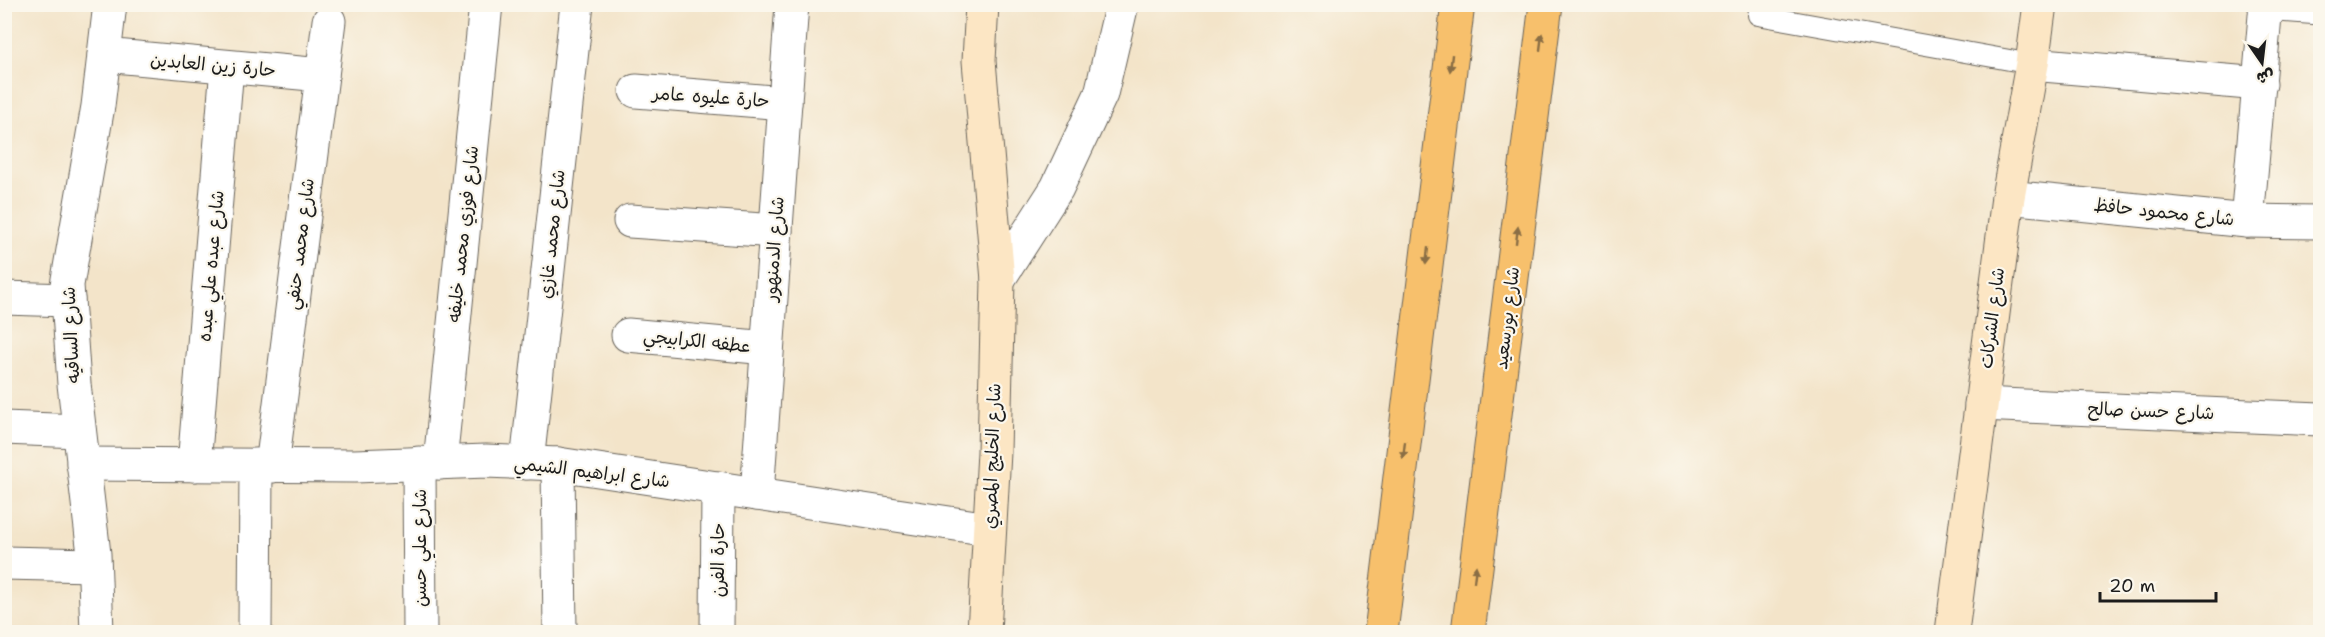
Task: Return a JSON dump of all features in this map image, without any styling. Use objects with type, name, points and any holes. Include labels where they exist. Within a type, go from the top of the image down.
[{"type":"main road","name":"شارع الخليج المصري","points":[[982,4],[979,61],[998,280],[984,633]]},
{"type":"main road","points":[[1381,633],[1458,4]]},
{"type":"main road","name":"شارع بورسعيد","points":[[1468,633],[1546,4]]},
{"type":"main road","name":"شارع الشركات","points":[[1952,633],[2008,197],[2032,64],[2040,4]]},
{"type":"street","name":"شارع الساقيه","points":[[97,633],[94,566],[79,431],[67,285],[74,234],[98,106],[110,4]]},
{"type":"street","name":"شارع فوزي محمد خليفه","points":[[429,463],[486,4]]},
{"type":"street","name":"شارع محمد غازي","points":[[560,633],[543,464],[577,4]]},
{"type":"street","name":"شارع الدمنهور","points":[[757,494],[792,4]]},
{"type":"street","points":[[998,280],[1057,188],[1101,94],[1122,4]]},
{"type":"street","points":[[2247,221],[2266,5],[2320,8]]},
{"type":"street","name":"شارع محمد حنفي","points":[[255,633],[264,466],[329,21]]},
{"type":"street","name":"حارة زين العابدين","points":[[104,55],[322,75]]},
{"type":"street","points":[[2032,64],[2260,84]]},
{"type":"street","name":"شارع عبده علي عبده","points":[[194,465],[227,67]]},
{"type":"street","name":"حارة عليوه عامر","points":[[636,91],[785,103]]},
{"type":"street","name":"شارع محمود حافظ","points":[[2008,197],[2247,221],[2320,222]]},
{"type":"street","points":[[630,221],[776,231]]},
{"type":"street","points":[[4,298],[68,300]]},
{"type":"street","name":"عطفه الكرابيجي","points":[[628,334],[767,348]]},
{"type":"street","name":"شارع حسن صالح","points":[[1981,404],[2320,418]]},
{"type":"street","points":[[4,428],[79,431]]},
{"type":"street","name":"شارع ابراهيم الشيمي","points":[[83,464],[264,466],[486,461],[543,464],[718,488],[989,530]]},
{"type":"street","name":"شارع علي حسن","points":[[420,633],[429,463]]},
{"type":"street","name":"حارة الفرن","points":[[717,633],[718,488]]},
{"type":"street","points":[[4,563],[94,566]]},
{"type":"lane","points":[[1758,15],[2032,64]]}]
